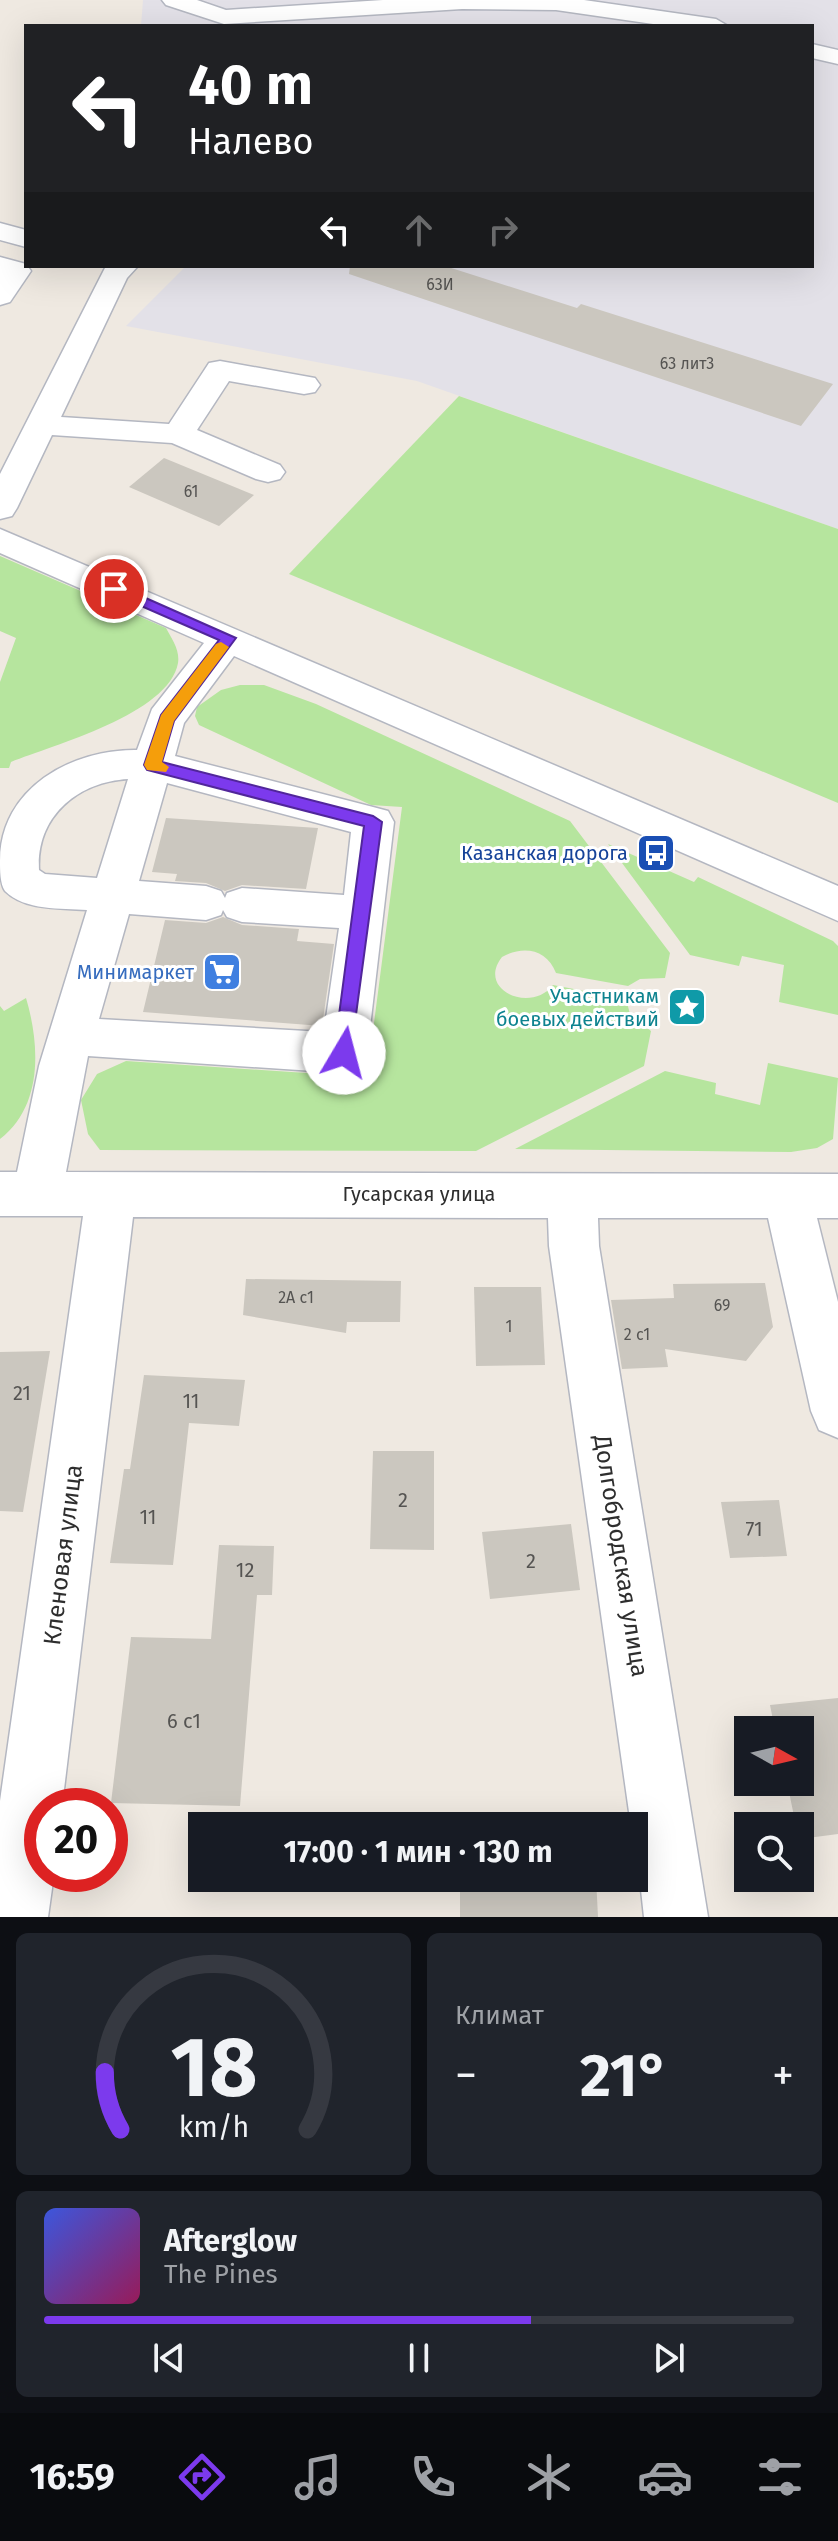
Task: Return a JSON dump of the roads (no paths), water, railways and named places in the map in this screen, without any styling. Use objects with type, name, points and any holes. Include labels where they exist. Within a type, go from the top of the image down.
[{"type":"street","points":[[174,0],[224,17],[462,2],[556,3],[702,24]]},
{"type":"street","points":[[814,51],[838,57]]},
{"type":"street","points":[[0,231],[24,238]]},
{"type":"street","points":[[0,296],[14,264]]},
{"type":"street","points":[[0,508],[115,273],[121,268]]},
{"type":"street","points":[[178,434],[220,370],[304,385]]},
{"type":"street","points":[[42,425],[178,434],[268,472]]},
{"type":"street","points":[[0,540],[838,904]]},
{"type":"street","points":[[19,1194],[71,1036],[166,719],[228,638]]},
{"type":"street","points":[[71,1036],[344,1053],[363,913],[373,822],[153,765],[101,765],[76,774],[45,798],[21,840],[16,861],[19,879],[38,890],[112,898],[363,913]]},
{"type":"street","name":"Гусарская улица","points":[[19,1194],[838,1196]]},
{"type":"street","name":"Кленовая улица","points":[[16,1917],[111,1194]]},
{"type":"street","name":"Долгобродская улица","points":[[572,1195],[574,1246],[676,1917]]},
{"type":"street","points":[[787,1195],[838,1411]]},
{"type":"place","name":"Казанская дорога","points":[[656,853]]},
{"type":"place","name":"Минимаркет","points":[[222,972]]},
{"type":"place","name":"Участникам боевых действий","points":[[687,1007]]}]
